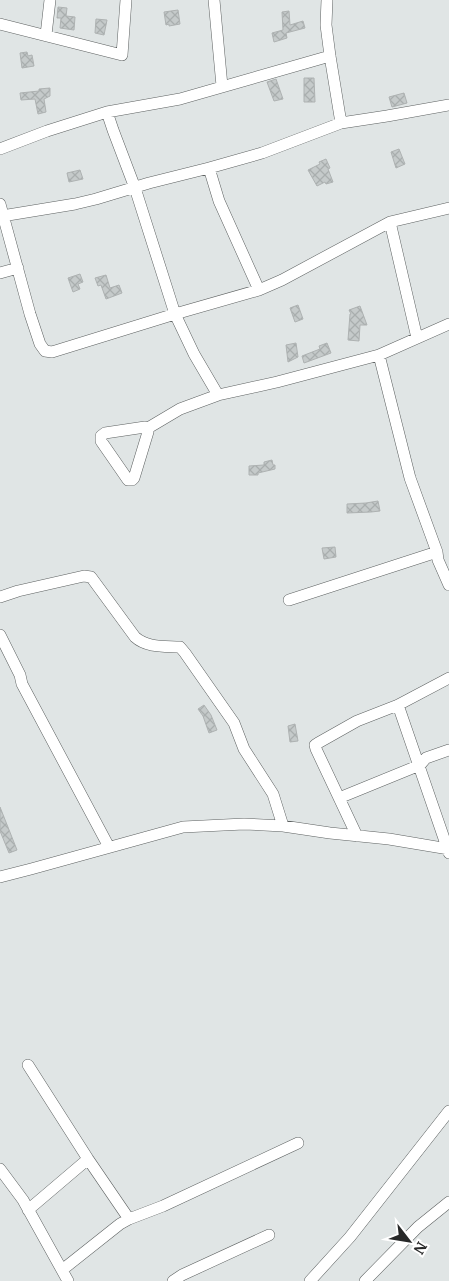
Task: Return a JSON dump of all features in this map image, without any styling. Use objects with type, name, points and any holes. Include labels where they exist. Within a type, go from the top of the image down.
[{"type":"street","points":[[46,35],[50,0]]},
{"type":"street","points":[[0,24],[122,55],[126,0]]},
{"type":"street","points":[[214,0],[222,86]]},
{"type":"street","points":[[328,0],[326,24],[341,123]]},
{"type":"street","points":[[0,149],[107,112],[180,99],[330,56]]},
{"type":"street","points":[[449,105],[341,123],[262,153],[75,204],[1,210],[40,344],[45,351],[52,352],[259,290],[282,280],[390,222],[449,208]]},
{"type":"street","points":[[107,112],[135,188],[175,314],[194,354],[218,395]]},
{"type":"street","points":[[209,168],[219,201],[259,290]]},
{"type":"street","points":[[390,222],[418,338]]},
{"type":"street","points":[[0,273],[18,268]]},
{"type":"street","points":[[148,428],[134,478],[128,480],[101,441],[101,436],[105,433],[148,428],[180,409],[218,395],[277,382],[379,355],[449,324]]},
{"type":"street","points":[[379,355],[410,478],[437,552],[438,560],[449,585]]},
{"type":"street","points":[[289,600],[437,552]]},
{"type":"street","points":[[0,597],[84,576],[91,577],[135,638],[140,642],[180,647],[234,723],[244,750],[273,794],[283,826]]},
{"type":"street","points":[[0,635],[30,700],[109,847]]},
{"type":"street","points":[[357,836],[316,749],[316,745],[357,721],[398,705],[449,678]]},
{"type":"street","points":[[0,877],[182,827],[244,824],[283,826],[389,839],[449,850],[398,705]]},
{"type":"street","points":[[339,798],[420,765],[426,758],[449,750]]},
{"type":"street","points":[[28,1065],[88,1160],[129,1219]]},
{"type":"street","points":[[310,1281],[350,1237],[449,1111]]},
{"type":"street","points":[[62,1270],[129,1219],[163,1206],[298,1143]]},
{"type":"street","points":[[28,1210],[88,1160]]},
{"type":"street","points":[[0,1169],[23,1200],[68,1281]]},
{"type":"street","points":[[365,1281],[418,1227],[449,1202]]},
{"type":"street","points":[[172,1281],[268,1234]]},
{"type":"building","points":[[58,7],[67,8],[66,16],[75,17],[74,30],[60,28],[61,18],[57,18]]},
{"type":"building","points":[[178,10],[180,24],[166,25],[164,12]]},
{"type":"building","points":[[289,11],[290,25],[303,21],[305,28],[286,33],[287,38],[274,42],[272,33],[283,30],[282,12]]},
{"type":"building","points":[[96,19],[107,20],[104,35],[95,33]]},
{"type":"building","points":[[27,52],[28,56],[32,55],[34,66],[22,68],[20,53]]},
{"type":"building","points":[[304,78],[314,78],[315,102],[304,102]]},
{"type":"building","points":[[276,79],[283,99],[274,101],[267,82]]},
{"type":"building","points":[[50,88],[50,96],[44,99],[46,112],[38,114],[35,99],[21,100],[20,93]]},
{"type":"building","points":[[404,93],[407,103],[392,107],[389,97]]},
{"type":"building","points":[[399,149],[405,164],[396,168],[391,152]]},
{"type":"building","points":[[326,159],[333,182],[326,184],[325,182],[317,186],[308,170]]},
{"type":"building","points":[[80,170],[83,179],[69,182],[67,173]]},
{"type":"building","points":[[80,274],[83,282],[78,284],[80,289],[73,292],[68,278]]},
{"type":"building","points":[[106,275],[110,288],[119,285],[122,293],[106,299],[101,285],[98,286],[95,278]]},
{"type":"building","points":[[298,305],[303,319],[295,322],[290,308]]},
{"type":"building","points":[[360,306],[367,325],[360,325],[359,341],[348,340],[351,314],[349,310]]},
{"type":"building","points":[[296,343],[298,357],[288,362],[286,345]]},
{"type":"building","points":[[327,343],[331,353],[304,363],[302,356],[320,349],[319,346]]},
{"type":"building","points":[[272,460],[275,469],[258,473],[258,475],[249,475],[249,466],[264,465],[264,462]]},
{"type":"building","points":[[378,501],[380,511],[347,513],[347,504]]},
{"type":"building","points":[[335,547],[336,557],[324,559],[322,548]]},
{"type":"building","points":[[204,705],[211,715],[217,730],[209,733],[203,716],[198,709]]},
{"type":"building","points":[[295,724],[298,741],[290,742],[288,726]]},
{"type":"building","points":[[0,807],[17,850],[9,853],[0,831]]}]
